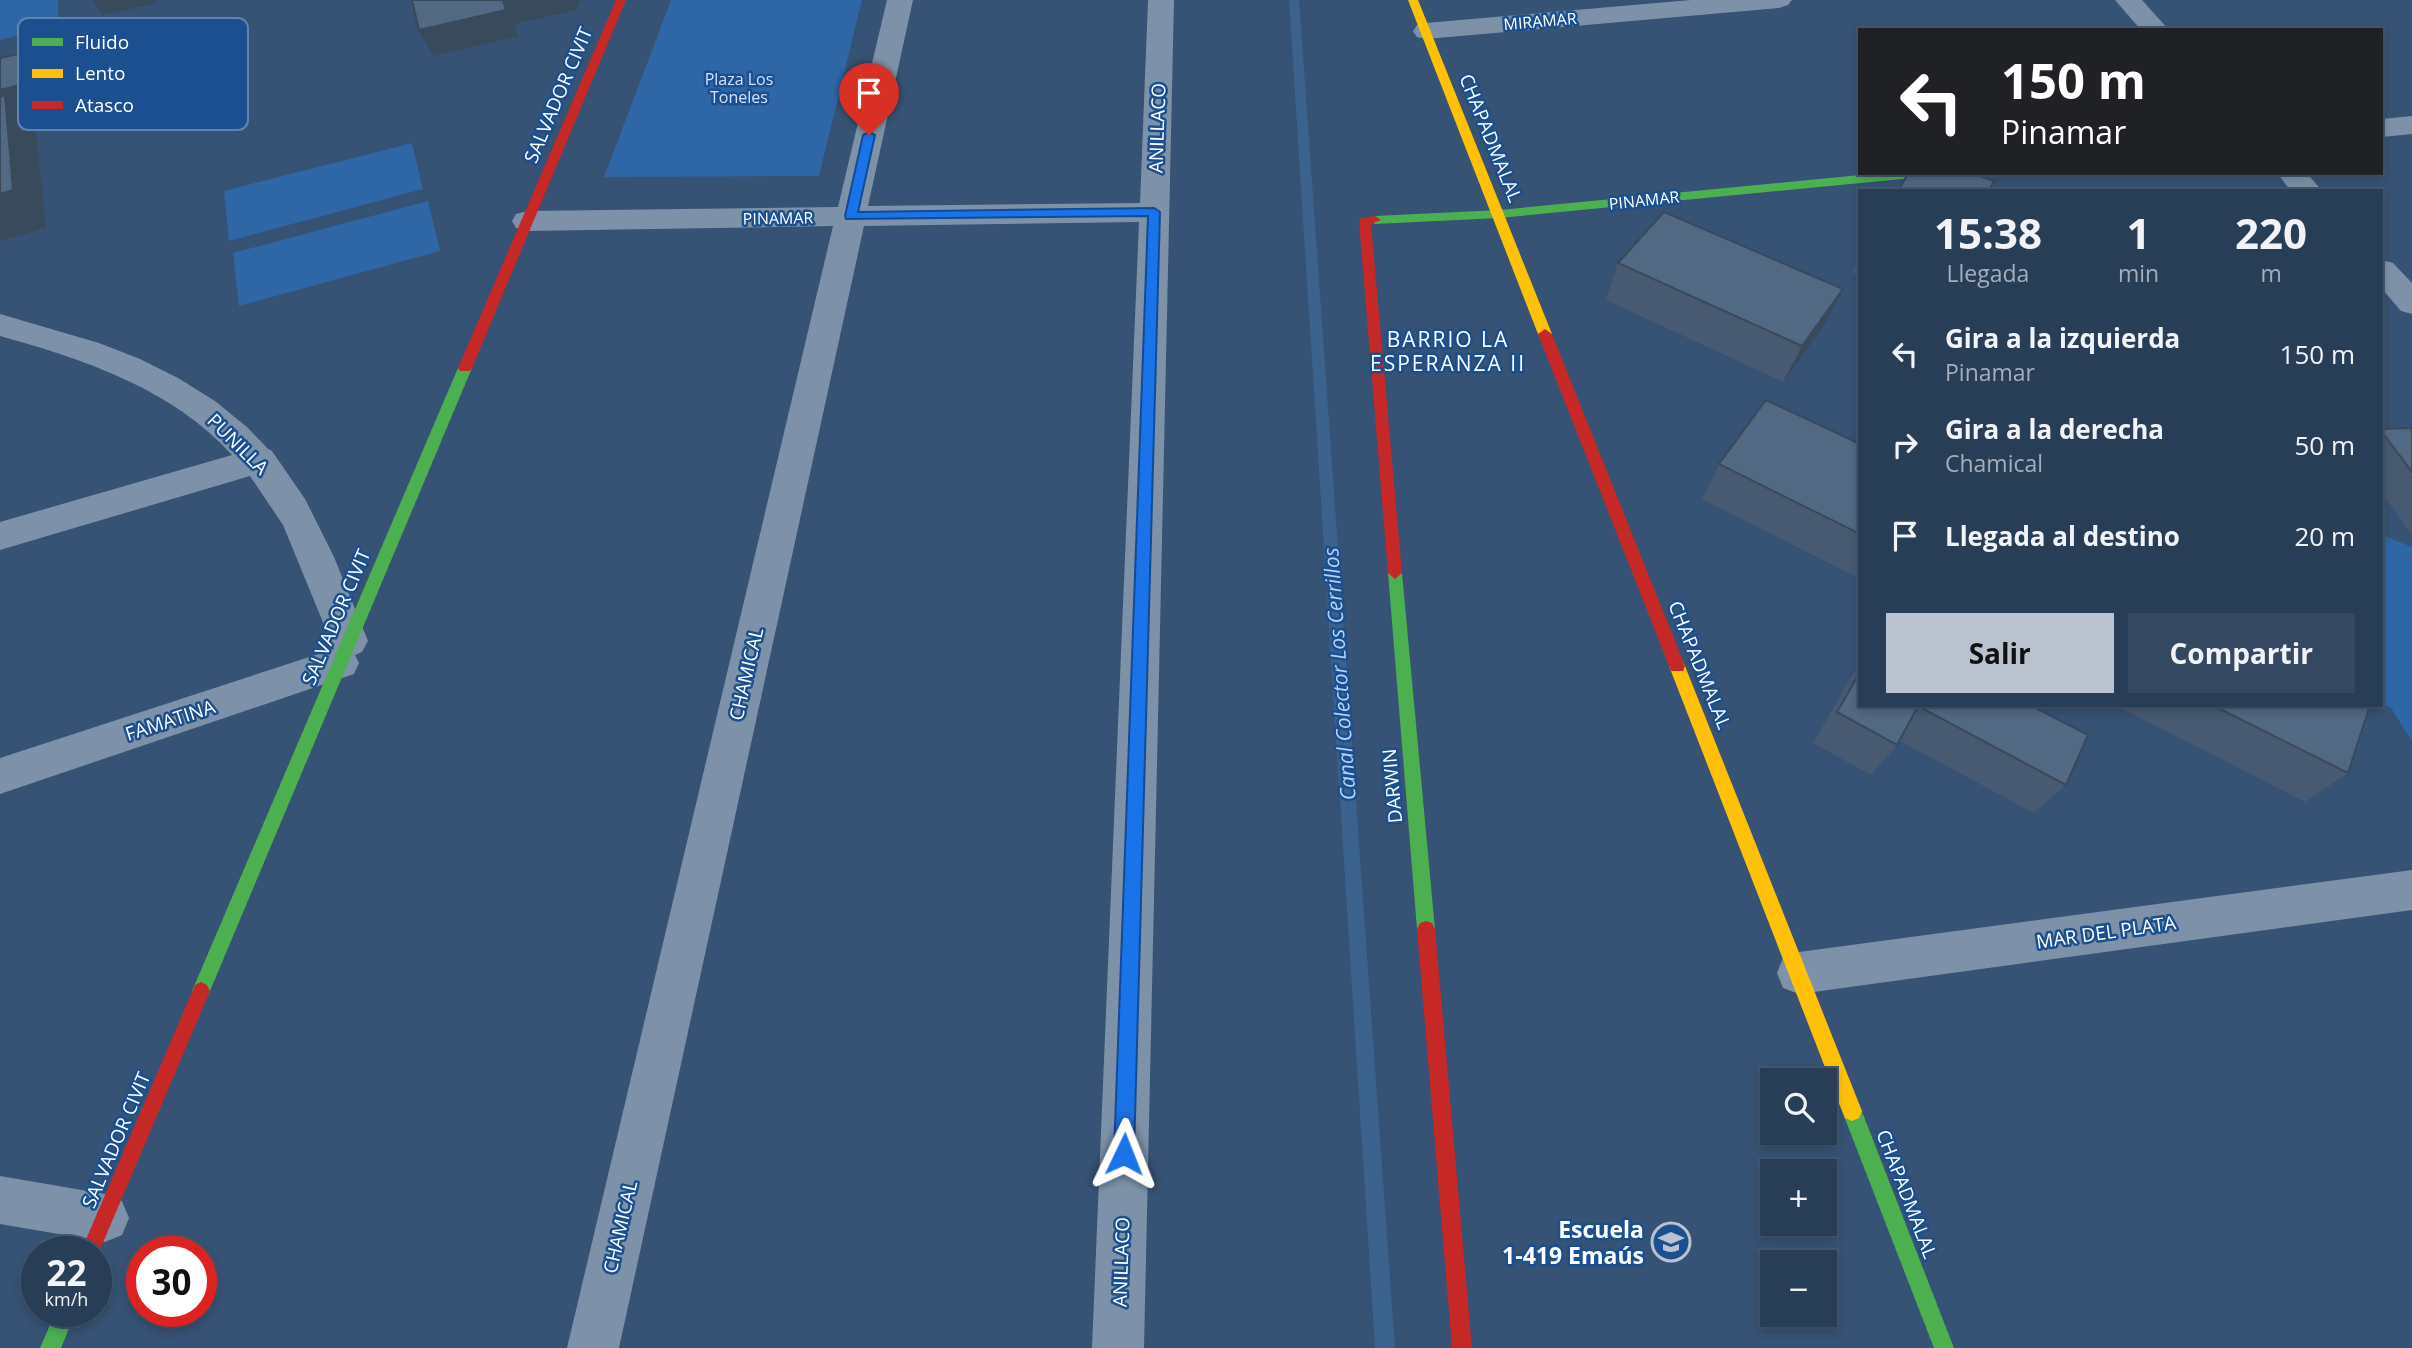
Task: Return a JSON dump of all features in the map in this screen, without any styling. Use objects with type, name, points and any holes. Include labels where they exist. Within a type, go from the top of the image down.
[{"type":"street","name":"SALVADOR CIVIT","points":[[98,1234],[621,0]]},
{"type":"street","name":"CHAMICAL","points":[[593,1348],[900,0]]},
{"type":"street","name":"ANILLACO","points":[[1118,1348],[1161,0]]},
{"type":"street","name":"CHAPADMALAL","points":[[1413,0],[1799,973],[1944,1348]]},
{"type":"street","name":"MIRAMAR","points":[[1426,31],[1779,0]]},
{"type":"street","points":[[2128,0],[2154,28]]},
{"type":"street","points":[[2383,128],[2412,125]]},
{"type":"street","name":"PINAMAR","points":[[1365,221],[1499,214],[1902,175]]},
{"type":"street","points":[[2293,175],[2305,189]]},
{"type":"street","name":"PINAMAR","points":[[527,221],[1154,212]]},
{"type":"street","name":"DARWIN","points":[[1365,221],[1462,1348]]},
{"type":"street","points":[[2383,271],[2412,303]]},
{"type":"street","name":"PUNILLA","points":[[5,329],[102,355],[164,384],[223,423],[260,460],[292,510],[344,652]]},
{"type":"street","points":[[0,536],[260,460]]},
{"type":"street","name":"FAMATINA","points":[[0,776],[344,652]]},
{"type":"street","name":"MAR DEL PLATA","points":[[1799,973],[2412,890]]},
{"type":"street","points":[[0,1200],[98,1234]]},
{"type":"street","points":[[50,1348],[59,1327]]},
{"type":"green space","points":[[0,0],[58,0],[58,18],[18,18],[18,36],[0,40]]},
{"type":"green space","name":"Plaza Los Toneles","points":[[671,0],[862,0],[819,176],[604,177]]},
{"type":"green space","points":[[412,143],[423,189],[229,241],[224,191]]},
{"type":"green space","points":[[428,201],[440,251],[239,306],[233,253]]},
{"type":"green space","points":[[2383,535],[2412,547],[2412,741],[2391,708],[2383,704]]},
{"type":"building","points":[[412,0],[503,0],[506,10],[419,30]]},
{"type":"building","points":[[18,54],[18,86],[0,90],[0,58]]},
{"type":"building","points":[[5,95],[13,190],[0,194],[0,97]]},
{"type":"building","points":[[1907,175],[1978,175],[1994,181],[1990,189],[1899,189]]},
{"type":"building","points":[[1664,212],[1843,289],[1802,346],[1618,263]]},
{"type":"building","points":[[1766,400],[1858,443],[1858,533],[1719,464]]},
{"type":"building","points":[[2412,428],[2412,472],[2383,433],[2383,429]]},
{"type":"building","points":[[1858,675],[1858,707],[1917,707],[1897,745],[1837,712]]},
{"type":"building","points":[[1920,707],[2034,707],[2088,735],[2066,785]]},
{"type":"building","points":[[2216,707],[2369,707],[2348,773]]},
{"type":"waterway","name":"Canal Colector Los Cerrillos","points":[[1294,0],[1385,1348]]},
{"type":"traffic: fast","points":[[1375,220],[1499,214],[1902,175]]},
{"type":"traffic: fast","points":[[201,991],[465,368]]},
{"type":"traffic: fast","points":[[1395,573],[1426,929]]},
{"type":"traffic: fast","points":[[1852,1111],[1944,1348]]},
{"type":"traffic: fast","points":[[50,1348],[59,1327]]},
{"type":"traffic: slow","points":[[1413,0],[1545,334]]},
{"type":"traffic: slow","points":[[1677,666],[1852,1111]]},
{"type":"traffic: jam","points":[[465,368],[621,0]]},
{"type":"traffic: jam","points":[[1375,220],[1365,221],[1395,573]]},
{"type":"traffic: jam","points":[[1545,334],[1677,666]]},
{"type":"traffic: jam","points":[[1426,929],[1462,1348]]},
{"type":"traffic: jam","points":[[97,1236],[201,991]]},
{"type":"place","name":"Escuela 1-419 Emaús","points":[[1671,1242]]},
{"type":"district","name":"BARRIO LA ESPERANZA II","points":[[1448,351]]},
{"type":"route","points":[[869,135],[851,216],[1154,212],[1124,1154]]}]
